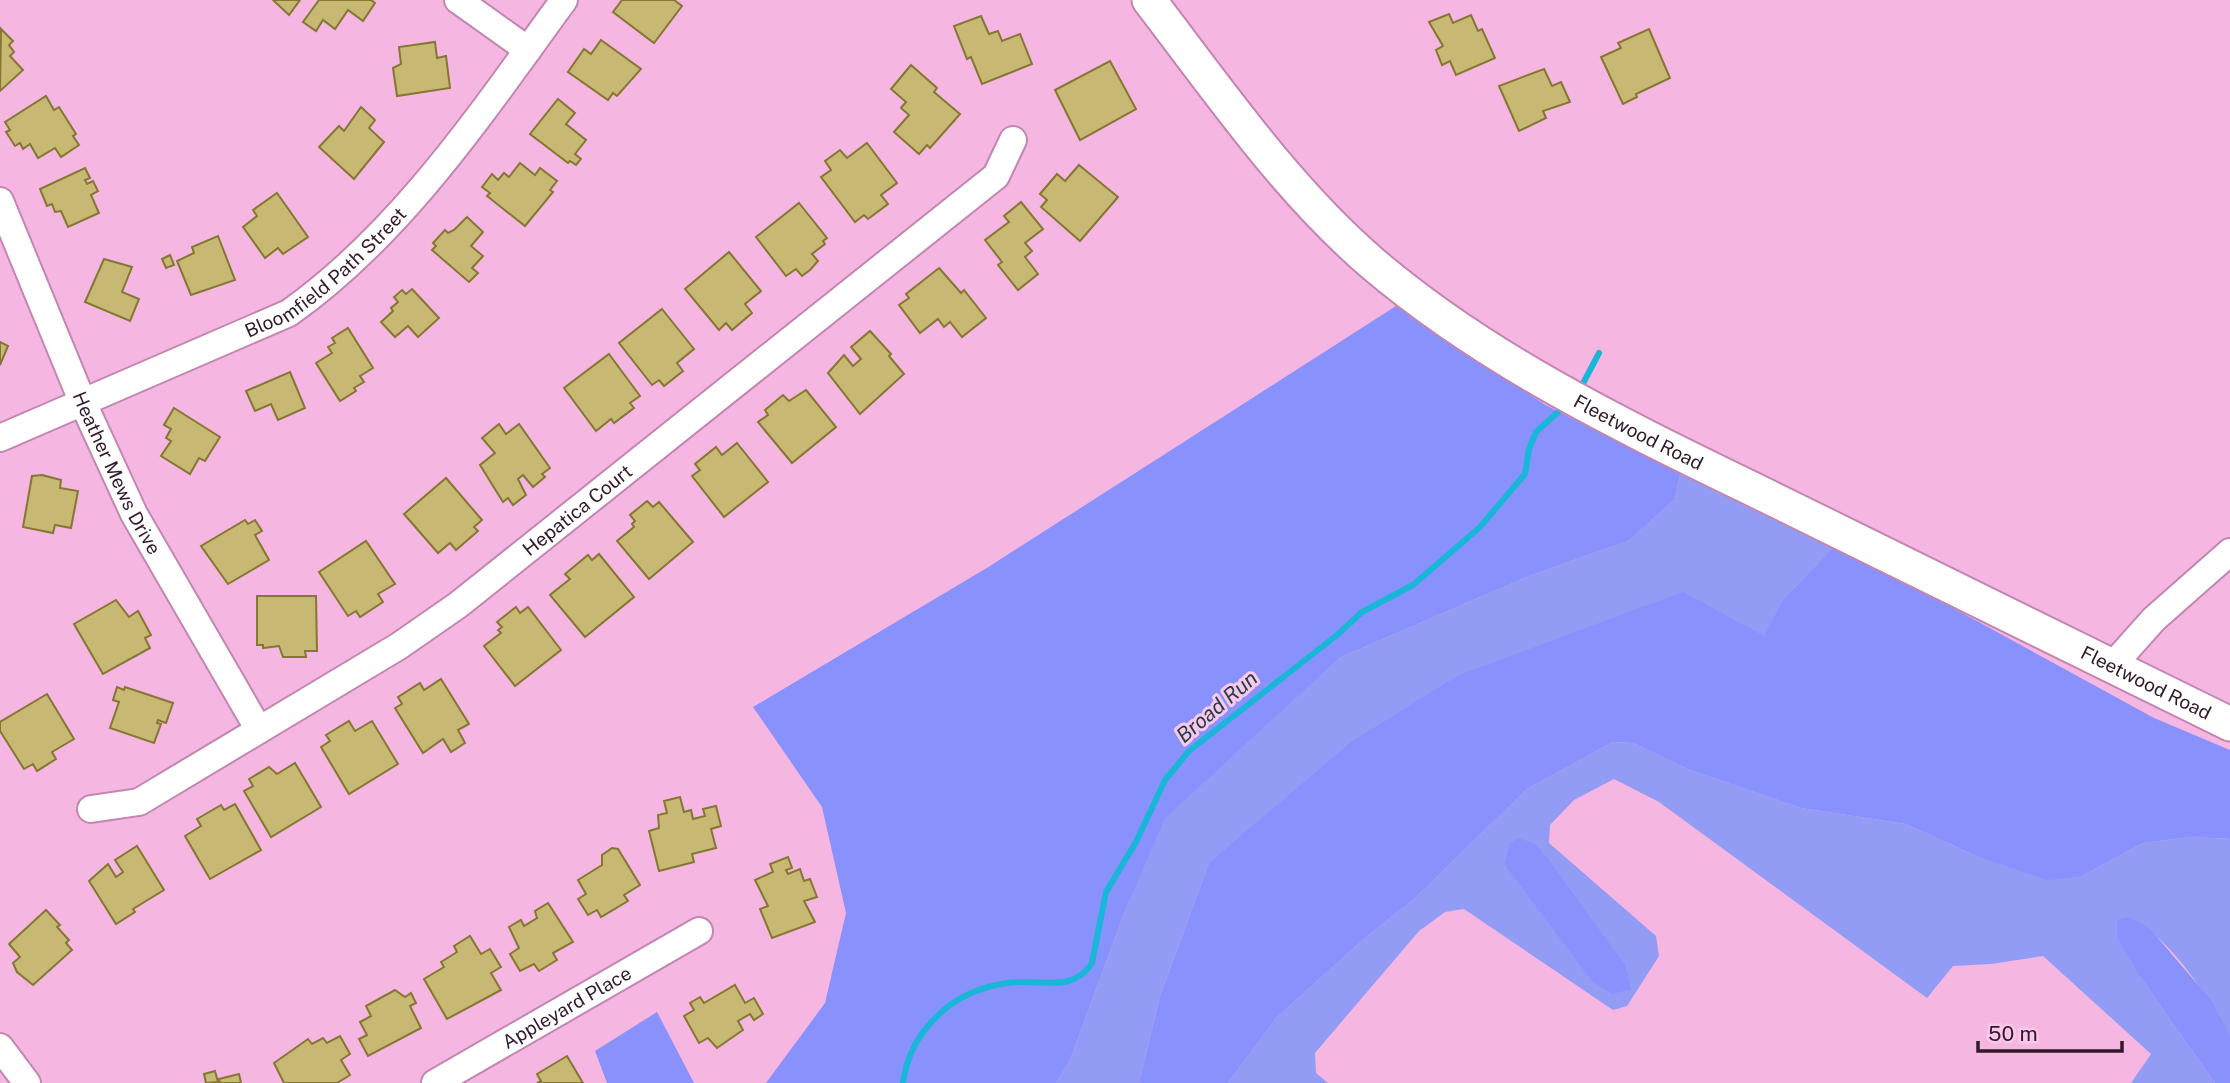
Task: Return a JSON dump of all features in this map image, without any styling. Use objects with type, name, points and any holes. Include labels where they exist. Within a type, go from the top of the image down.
[{"type":"main road","name":"Fleetwood Road","points":[[1149,0],[1261,144],[1324,217],[1372,262],[1442,318],[1490,351],[1574,399],[2230,724]]},
{"type":"street","points":[[458,0],[527,50]]},
{"type":"street","name":"Bloomfield Path Street","points":[[0,438],[289,313],[330,284],[441,166],[564,0]]},
{"type":"street","name":"Hepatica Court","points":[[91,809],[139,802],[399,646],[506,569],[996,176],[1013,140]]},
{"type":"street","name":"Heather Mews Drive","points":[[0,201],[41,294],[83,403],[134,514],[260,730]]},
{"type":"street","points":[[2112,666],[2154,619],[2230,552]]},
{"type":"street","name":"Appleyard Place","points":[[435,1083],[699,931]]},
{"type":"street","points":[[0,1047],[27,1083]]},
{"type":"shaded area","points":[[1396,306],[1544,404],[1680,474],[1675,499],[1630,540],[1529,576],[1341,657],[1165,818],[1123,916],[1070,1060],[1056,1083],[766,1083],[825,1003],[846,913],[822,807],[753,707],[990,566]]},
{"type":"shaded area","points":[[1680,474],[1836,544],[1781,602],[1764,637],[1209,863],[1160,996],[1139,1083],[1056,1083],[1070,1060],[1123,916],[1164,818],[1341,657],[1529,576],[1630,540],[1675,499]]},
{"type":"shaded area","points":[[1836,544],[2154,718],[2230,750],[2230,839],[2191,837],[2143,843],[2082,876],[2047,880],[1974,855],[1906,824],[1801,808],[1690,770],[1633,743],[1613,742],[1527,789],[1414,899],[1366,937],[1276,1018],[1228,1083],[1139,1083],[1160,996],[1209,863],[1351,742],[1459,675],[1683,592],[1764,636],[1781,602]]},
{"type":"shaded area","points":[[1613,742],[1633,743],[1690,770],[1801,808],[1906,824],[1974,855],[2082,876],[2143,843],[2191,837],[2230,839],[2230,1036],[2188,970],[2162,942],[2131,917],[2141,978],[2215,1083],[2131,1083],[2151,1054],[2043,956],[1991,964],[1953,966],[1927,998],[1659,802],[1614,779],[1574,800],[1550,825],[1549,843],[1656,936],[1659,956],[1627,1006],[1613,1010],[1464,909],[1445,912],[1419,931],[1315,1053],[1316,1073],[1328,1083],[1228,1083],[1276,1018],[1366,937],[1414,899],[1527,789]]},
{"type":"shaded area","points":[[1518,838],[1534,843],[1548,859],[1625,965],[1631,989],[1612,994],[1592,981],[1505,865],[1509,844]]},
{"type":"shaded area","points":[[2131,917],[2151,930],[2211,1000],[2230,1036],[2230,1083],[2215,1083],[2141,978],[2117,937],[2117,920]]},
{"type":"shaded area","points":[[657,1012],[694,1083],[607,1083],[595,1051]]},
{"type":"building","points":[[273,0],[300,0],[289,15]]},
{"type":"building","points":[[319,0],[371,0],[375,3],[363,21],[348,10],[335,29],[323,20],[316,31],[303,22]]},
{"type":"building","points":[[622,0],[674,0],[682,6],[654,43],[613,12]]},
{"type":"building","points":[[1449,14],[1453,23],[1471,15],[1478,31],[1482,29],[1495,58],[1456,75],[1450,61],[1442,65],[1436,50],[1443,46],[1429,22]]},
{"type":"building","points":[[981,16],[989,34],[998,31],[1002,41],[1020,34],[1032,64],[982,84],[971,57],[967,59],[954,26]]},
{"type":"building","points":[[1,29],[13,41],[9,45],[14,52],[10,56],[23,70],[0,91]]},
{"type":"building","points":[[1649,29],[1670,78],[1636,94],[1637,97],[1623,104],[1601,57],[1621,48],[1618,43]]},
{"type":"building","points":[[601,40],[641,69],[617,96],[613,93],[608,100],[568,72],[584,49],[591,54]]},
{"type":"building","points":[[435,42],[437,58],[446,56],[450,88],[397,96],[393,68],[401,64],[399,47]]},
{"type":"building","points":[[1110,61],[1136,109],[1080,140],[1055,90]]},
{"type":"building","points":[[911,65],[937,88],[934,92],[960,114],[930,148],[927,145],[919,154],[894,132],[909,115],[901,108],[906,102],[891,89]]},
{"type":"building","points":[[1544,69],[1552,86],[1561,82],[1570,102],[1543,111],[1546,118],[1519,131],[1499,86]]},
{"type":"building","points":[[46,96],[54,110],[59,107],[76,134],[73,136],[79,145],[61,157],[55,148],[38,158],[30,144],[23,149],[20,143],[15,146],[6,132],[10,130],[5,122]]},
{"type":"building","points":[[558,99],[575,113],[566,124],[586,140],[575,154],[581,159],[576,165],[570,161],[568,163],[530,134]]},
{"type":"building","points":[[361,107],[375,120],[369,128],[384,142],[354,179],[319,147],[339,126],[344,131]]},
{"type":"building","points":[[867,143],[897,183],[881,195],[888,204],[868,219],[864,215],[855,222],[821,177],[831,170],[825,161],[840,150],[847,158]]},
{"type":"building","points":[[520,163],[535,175],[540,168],[557,181],[550,190],[553,192],[525,226],[487,196],[490,193],[482,187],[492,174],[498,180],[504,173],[509,177]]},
{"type":"building","points":[[1079,165],[1118,197],[1080,241],[1041,207],[1047,200],[1040,194],[1057,174],[1065,181]]},
{"type":"building","points":[[85,168],[90,178],[85,180],[87,184],[93,181],[98,191],[91,195],[99,213],[68,227],[61,211],[55,212],[52,204],[47,206],[40,189]]},
{"type":"building","points":[[277,193],[308,237],[283,254],[278,248],[265,258],[243,227],[257,216],[253,210]]},
{"type":"building","points":[[1021,202],[1043,229],[1025,243],[1032,251],[1025,257],[1038,274],[1018,290],[998,265],[1002,262],[985,240],[1009,222],[1004,216]]},
{"type":"building","points":[[799,203],[827,238],[823,241],[825,244],[812,254],[818,261],[810,270],[802,276],[796,269],[786,276],[756,237]]},
{"type":"building","points":[[467,217],[483,232],[471,246],[483,256],[472,268],[478,273],[469,282],[432,250],[436,246],[433,243],[445,230],[448,233],[454,230]]},
{"type":"building","points":[[218,236],[235,280],[191,295],[177,261],[194,253],[192,247]]},
{"type":"building","points":[[729,252],[761,291],[745,304],[752,313],[732,330],[726,323],[719,330],[685,289]]},
{"type":"building","points":[[170,255],[174,265],[166,268],[162,259]]},
{"type":"building","points":[[104,259],[132,267],[122,292],[139,299],[130,321],[85,302]]},
{"type":"building","points":[[939,268],[961,293],[964,290],[986,318],[962,337],[950,322],[944,327],[938,319],[920,333],[899,305],[909,298],[906,294]]},
{"type":"building","points":[[412,289],[439,318],[418,337],[408,326],[395,337],[381,322],[398,302],[394,297],[402,290],[406,294]]},
{"type":"building","points":[[662,309],[694,349],[677,363],[683,371],[664,386],[659,380],[652,385],[619,343]]},
{"type":"building","points":[[348,328],[373,368],[360,376],[364,382],[354,388],[356,391],[340,401],[316,363],[332,353],[328,347],[335,343],[332,338]]},
{"type":"building","points":[[870,331],[891,354],[889,356],[904,374],[860,414],[828,373],[844,355],[853,366],[861,359],[851,347]]},
{"type":"building","points":[[0,342],[8,346],[0,365]]},
{"type":"building","points":[[609,354],[640,396],[630,403],[634,408],[614,423],[611,419],[596,431],[564,388]]},
{"type":"building","points":[[290,372],[305,408],[278,420],[271,404],[255,411],[246,391]]},
{"type":"building","points":[[806,390],[836,427],[792,463],[758,422],[768,415],[765,410],[783,395],[789,401]]},
{"type":"building","points":[[174,408],[220,437],[205,461],[199,458],[190,474],[161,456],[171,441],[166,438],[171,429],[164,425]]},
{"type":"building","points":[[499,424],[506,434],[519,424],[550,468],[542,474],[545,477],[533,487],[523,475],[518,479],[526,495],[513,505],[508,498],[503,502],[480,465],[495,453],[482,438]]},
{"type":"building","points":[[737,443],[768,482],[724,517],[692,476],[700,470],[695,464],[716,447],[722,455]]},
{"type":"building","points":[[42,475],[61,480],[60,488],[78,491],[71,528],[55,525],[53,533],[23,527],[32,476]]},
{"type":"building","points":[[446,478],[482,520],[474,527],[478,531],[456,550],[450,543],[438,553],[404,514]]},
{"type":"building","points":[[647,501],[653,507],[659,502],[693,542],[649,579],[617,541],[634,527],[632,524],[635,521],[630,515]]},
{"type":"building","points":[[245,520],[248,524],[255,520],[262,531],[255,535],[269,560],[228,584],[201,546]]},
{"type":"building","points":[[366,541],[395,584],[378,594],[383,602],[360,617],[356,611],[348,616],[319,572]]},
{"type":"building","points":[[599,554],[634,597],[585,637],[550,595],[570,579],[565,574],[588,555],[592,560]]},
{"type":"building","points":[[257,596],[316,596],[317,651],[305,651],[306,657],[283,657],[279,646],[263,648],[263,645],[257,645]]},
{"type":"building","points":[[116,600],[129,617],[138,611],[151,635],[145,638],[150,648],[103,674],[74,624]]},
{"type":"building","points":[[516,607],[520,613],[528,607],[561,650],[515,686],[484,646],[501,633],[498,630],[502,627],[497,622]]},
{"type":"building","points":[[441,679],[469,724],[458,730],[465,743],[451,752],[443,739],[423,753],[395,708],[402,704],[398,697],[420,683],[424,690]]},
{"type":"building","points":[[117,687],[124,690],[125,687],[173,703],[166,723],[158,720],[157,723],[161,724],[154,743],[110,728],[119,702],[113,700]]},
{"type":"building","points":[[47,694],[74,739],[52,752],[56,759],[37,771],[33,764],[24,769],[0,731],[0,722]]},
{"type":"building","points":[[349,721],[355,731],[372,721],[398,764],[349,794],[321,747],[330,741],[326,735]]},
{"type":"building","points":[[295,763],[321,807],[271,837],[244,791],[253,786],[249,779],[269,767],[277,774]]},
{"type":"building","points":[[680,797],[684,812],[691,810],[693,819],[705,816],[703,809],[716,806],[721,826],[711,829],[716,848],[692,854],[694,862],[659,871],[649,831],[659,828],[658,815],[667,813],[664,801]]},
{"type":"building","points":[[235,804],[261,850],[210,879],[185,836],[201,826],[197,819],[221,805],[224,810]]},
{"type":"building","points":[[137,846],[164,890],[133,909],[135,912],[116,924],[89,881],[108,864],[116,877],[123,872],[115,860]]},
{"type":"building","points":[[612,848],[618,849],[640,885],[624,895],[628,901],[601,917],[597,910],[588,915],[578,899],[586,894],[578,880],[602,865],[602,855]]},
{"type":"building","points":[[788,857],[792,868],[786,870],[788,874],[800,869],[804,881],[810,879],[817,897],[804,901],[815,922],[772,938],[760,909],[768,906],[755,880],[773,872],[770,864]]},
{"type":"building","points":[[548,903],[573,942],[553,953],[557,960],[539,971],[534,964],[520,971],[510,954],[519,948],[509,927],[521,920],[524,926],[537,918],[535,911]]},
{"type":"building","points":[[46,910],[60,925],[57,927],[69,940],[66,943],[72,950],[33,985],[17,972],[13,963],[20,957],[9,944]]},
{"type":"building","points":[[470,936],[481,954],[490,949],[501,967],[491,973],[501,990],[447,1019],[424,979],[444,967],[441,962],[457,952],[454,946]]},
{"type":"building","points":[[735,985],[745,1003],[754,998],[763,1014],[754,1020],[750,1014],[738,1021],[743,1030],[717,1048],[708,1038],[699,1043],[684,1016],[694,1010],[690,1003],[700,997],[704,1003]]},
{"type":"building","points":[[395,990],[405,997],[411,993],[416,1003],[410,1006],[421,1028],[368,1056],[359,1039],[367,1035],[360,1022],[371,1016],[366,1006]]},
{"type":"building","points":[[340,1036],[350,1054],[341,1060],[350,1075],[337,1083],[284,1083],[274,1063],[308,1039],[312,1044],[323,1038],[327,1043]]},
{"type":"building","points":[[567,1056],[583,1083],[537,1083],[541,1081],[537,1074]]},
{"type":"building","points":[[215,1071],[218,1082],[206,1083],[204,1074]]},
{"type":"building","points":[[239,1074],[241,1083],[220,1083],[219,1079]]},
{"type":"waterway","name":"Broad Run","points":[[1579,391],[1599,353]]},
{"type":"waterway","name":"Broad Run","points":[[903,1083],[910,1055],[918,1039],[936,1017],[954,1002],[995,985],[1019,982],[1059,983],[1077,978],[1085,972],[1092,963],[1106,892],[1136,842],[1165,780],[1189,751],[1337,635],[1362,612],[1413,585],[1480,527],[1525,474],[1529,449],[1536,432],[1567,404]]}]
